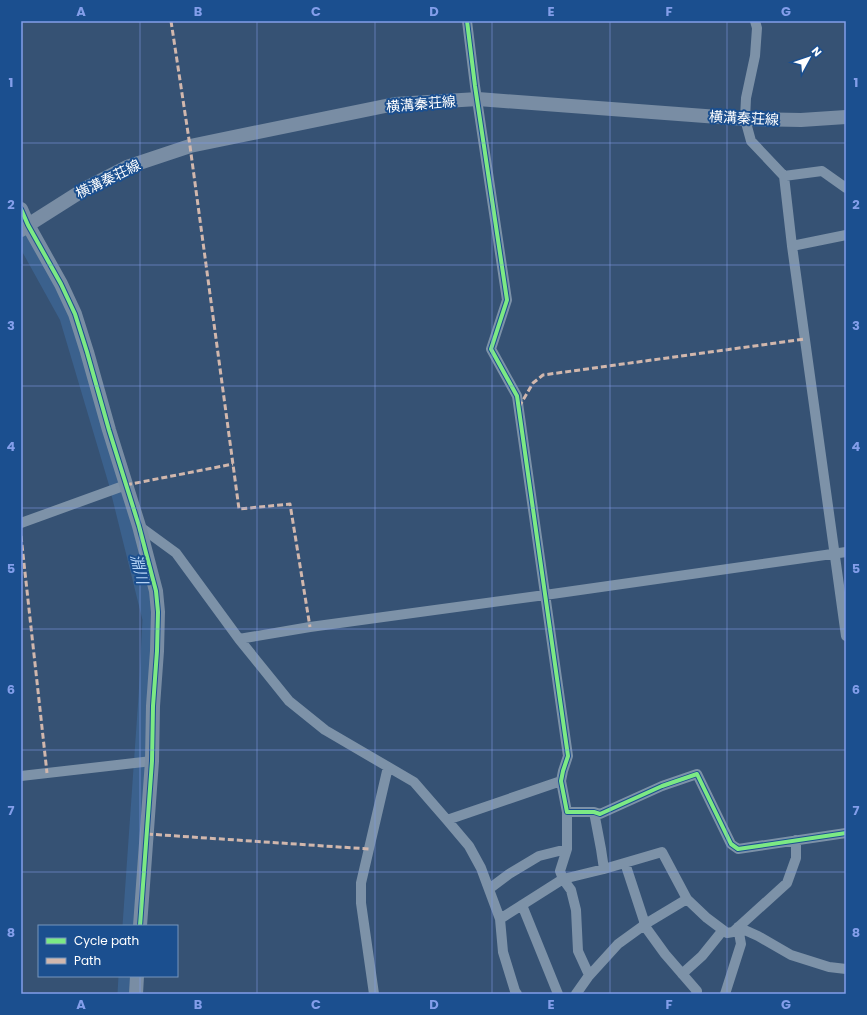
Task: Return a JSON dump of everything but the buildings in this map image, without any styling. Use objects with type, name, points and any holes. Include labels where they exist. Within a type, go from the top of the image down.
[{"type":"main road","name":"横溝秦荘線","points":[[24,228],[88,187],[127,167],[190,146],[395,104],[478,99],[745,119],[801,120],[846,117]]},
{"type":"main road","points":[[21,209],[24,228],[61,284],[75,314],[139,526],[156,591],[158,612],[153,706],[152,762],[140,925]]},
{"type":"main road","points":[[136,994],[137,977]]},
{"type":"street","points":[[467,21],[507,300],[491,349],[517,396],[568,756],[561,781],[567,812],[567,849],[560,871],[563,879],[571,890],[576,910],[578,951],[590,975]]},
{"type":"street","points":[[755,21],[757,28],[755,56],[746,98],[745,119],[751,141],[784,176],[792,246],[846,636]]},
{"type":"street","points":[[784,176],[822,171],[846,188]]},
{"type":"street","points":[[792,246],[846,235]]},
{"type":"street","points":[[21,523],[126,485]]},
{"type":"street","points":[[139,526],[176,553],[239,639],[289,701],[325,730],[414,782],[469,846],[481,868],[500,919],[503,952],[517,994]]},
{"type":"street","points":[[239,639],[310,627],[846,552]]},
{"type":"street","points":[[21,776],[152,762]]},
{"type":"street","points":[[374,994],[361,902],[361,884],[388,767]]},
{"type":"street","points":[[567,812],[594,812],[600,814],[662,786],[698,774],[731,844],[738,849],[846,833]]},
{"type":"street","points":[[447,820],[561,781]]},
{"type":"street","points":[[594,812],[604,869]]},
{"type":"street","points":[[500,919],[563,879],[662,852],[687,899],[707,918],[723,930],[733,932],[787,882],[796,858],[796,840]]},
{"type":"street","points":[[489,889],[509,874],[539,856],[567,849]]},
{"type":"street","points":[[625,863],[644,925],[665,954],[697,991],[696,994]]},
{"type":"street","points":[[576,994],[590,975],[618,944],[644,925],[687,899]]},
{"type":"street","points":[[522,905],[558,994]]},
{"type":"street","points":[[738,927],[758,936],[791,955],[829,967],[846,968]]},
{"type":"street","points":[[725,994],[741,944],[738,927]]},
{"type":"street","points":[[682,974],[702,956],[723,930]]},
{"type":"waterway","name":"淵川","points":[[21,232],[68,317],[117,482],[151,619],[131,925]]},
{"type":"waterway","name":"淵川","points":[[126,994],[127,977]]},
{"type":"marked path","points":[[171,21],[190,146],[239,509],[290,504],[310,627]]},
{"type":"marked path","points":[[519,407],[533,383],[543,375],[805,339]]},
{"type":"marked path","points":[[126,485],[233,464]]},
{"type":"marked path","points":[[21,536],[47,773]]},
{"type":"marked path","points":[[147,834],[369,849]]},
{"type":"cycle path","points":[[467,21],[475,86],[507,300],[491,349],[517,396],[568,756],[561,781],[567,812],[594,812],[600,814],[662,786],[697,774],[731,844],[738,849],[846,833]]},
{"type":"cycle path","points":[[21,209],[28,225],[61,284],[75,314],[139,526],[156,591],[158,612],[153,706],[152,761],[140,925]]}]
